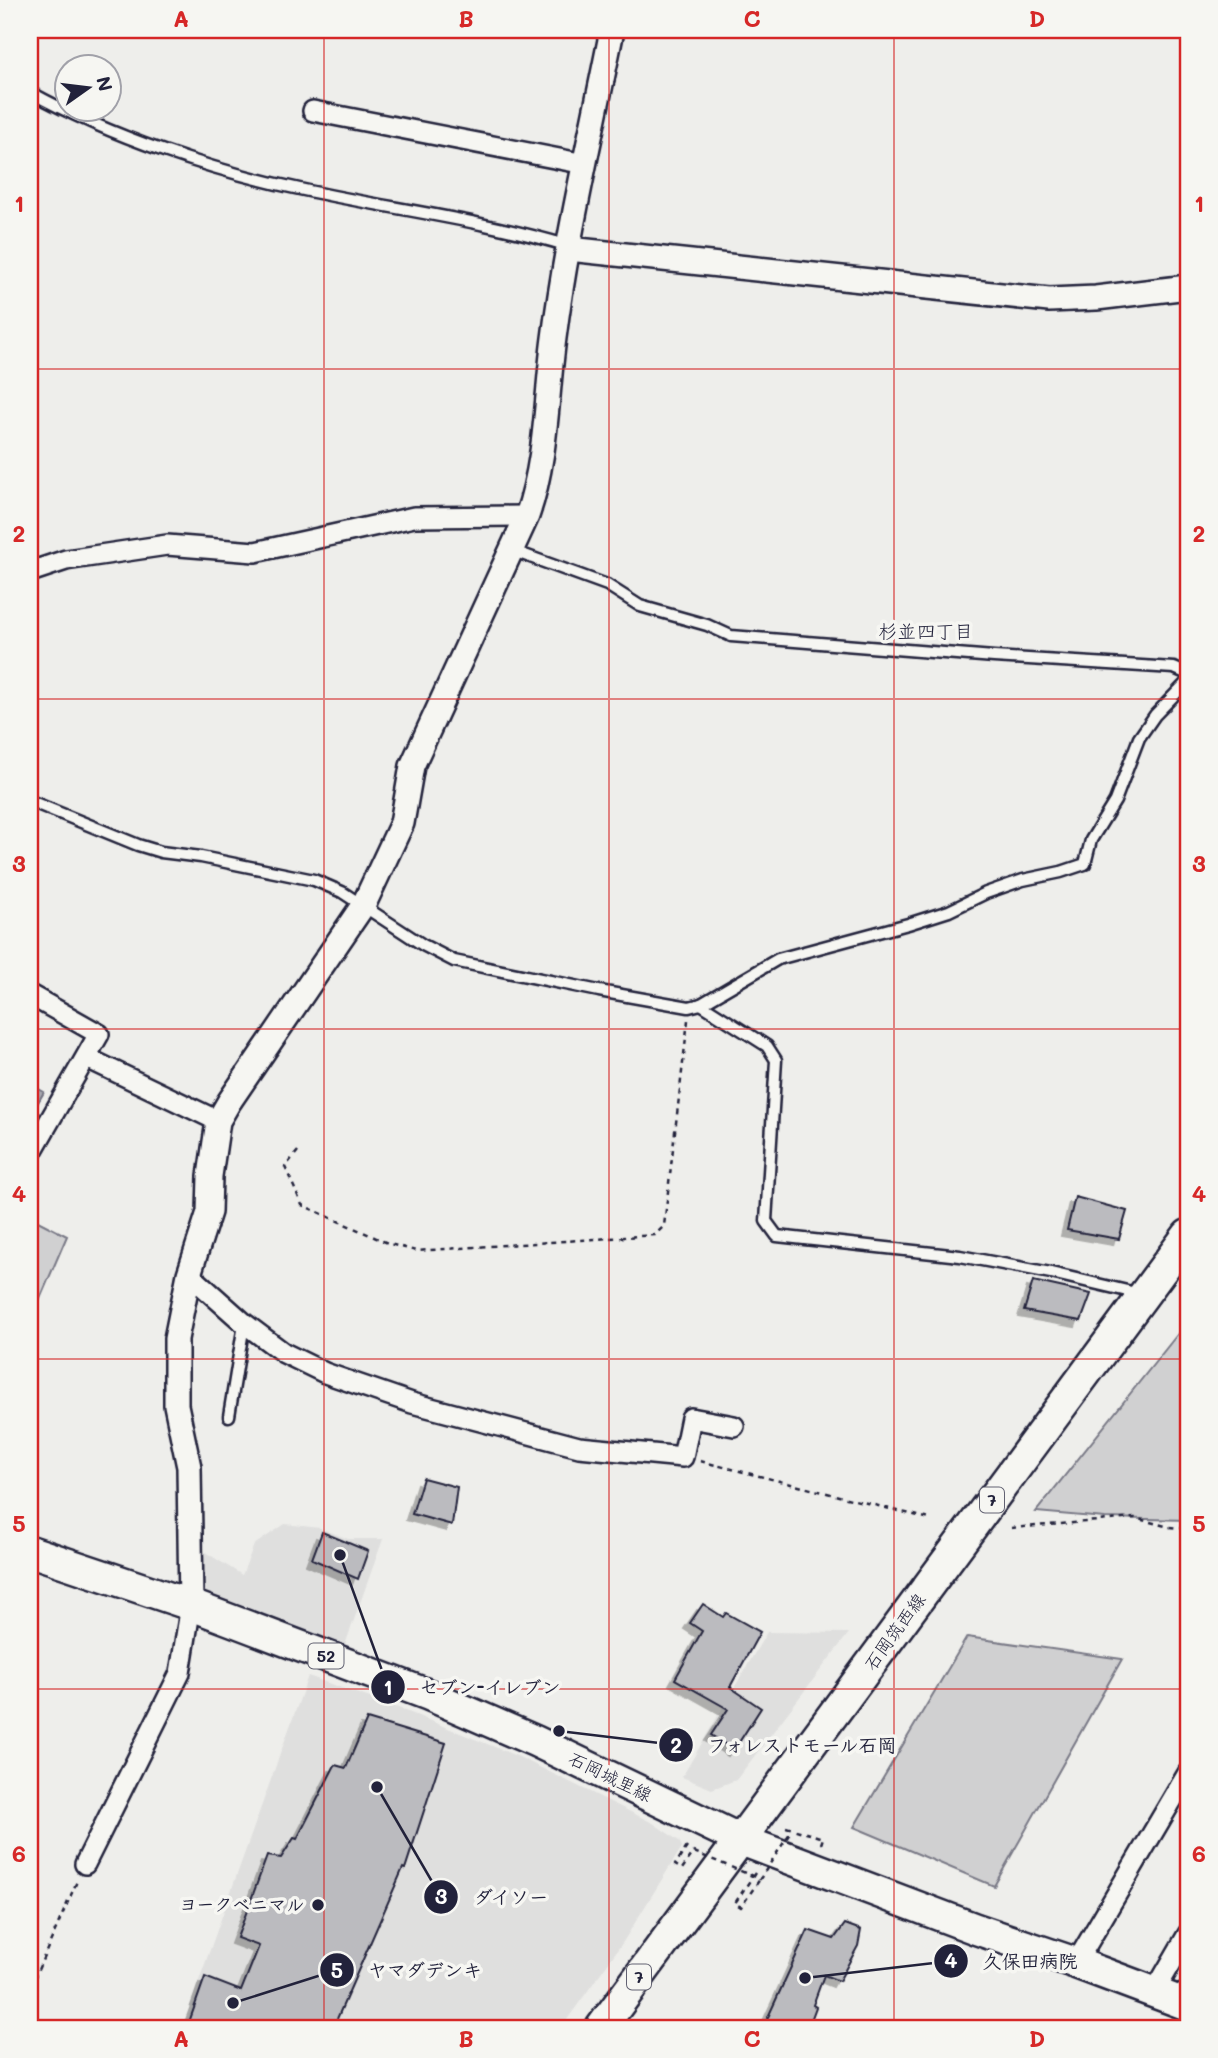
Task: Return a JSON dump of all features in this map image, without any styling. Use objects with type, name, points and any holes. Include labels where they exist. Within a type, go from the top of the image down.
[{"type":"main road","name":"石岡筑西線","points":[[601,2028],[1188,1235]]},
{"type":"main road","name":"石岡城里線","points":[[30,1551],[191,1605],[452,1705],[535,1741],[741,1840],[976,1929],[1076,1962],[1188,2005]]},
{"type":"street","points":[[85,1864],[180,1673],[191,1605],[189,1467],[176,1405],[176,1339],[189,1274],[209,1212],[210,1176],[218,1121],[364,904],[402,823],[412,766],[527,516],[537,487],[544,445],[554,338],[569,247],[612,30]]},
{"type":"street","points":[[313,111],[585,164]]},
{"type":"street","points":[[569,247],[1049,300],[1096,298],[1188,287]]},
{"type":"street","points":[[30,572],[75,558],[167,545],[255,552],[414,517],[527,516]]},
{"type":"street","points":[[30,995],[99,1034],[30,1155]]},
{"type":"street","points":[[87,1058],[218,1121]]},
{"type":"street","points":[[189,1274],[244,1323],[284,1353],[315,1368],[412,1403],[579,1447],[683,1457],[691,1418],[734,1426]]},
{"type":"street","points":[[1076,1962],[1188,1773]]},
{"type":"street","points":[[1155,1991],[1188,1934]]},
{"type":"lane","points":[[30,92],[86,121],[256,180],[518,231],[569,247]]},
{"type":"lane","points":[[511,550],[607,585],[640,606],[707,625],[731,636],[1174,668],[1188,674]]},
{"type":"lane","points":[[30,801],[161,852],[201,857],[314,880],[364,904],[423,945],[454,961],[689,1007],[701,1004],[778,959],[908,924],[948,911],[986,893],[1023,880],[1085,864],[1091,840],[1115,801],[1139,738],[1155,715],[1188,681]]},
{"type":"lane","points":[[701,1004],[767,1046],[776,1059],[766,1221],[778,1236],[960,1256],[1051,1273],[1144,1295]]},
{"type":"lane","points":[[229,1416],[244,1323]]},
{"type":"path","points":[[298,1152],[285,1167],[302,1205],[390,1244],[416,1251],[655,1235],[664,1226],[689,1007]]},
{"type":"path","points":[[683,1457],[930,1519]]},
{"type":"path","points":[[1011,1528],[1135,1518],[1188,1529]]},
{"type":"path","points":[[786,1827],[823,1838],[821,1845]]},
{"type":"path","points":[[755,1873],[735,1903],[741,1907],[790,1833],[800,1837]]},
{"type":"path","points":[[687,1847],[675,1865],[682,1869],[694,1852],[760,1879]]},
{"type":"path","points":[[30,1987],[85,1864]]},
{"type":"shaded area","points":[[30,1084],[44,1092],[30,1116]]},
{"type":"shaded area","points":[[30,1217],[67,1236],[30,1322]]},
{"type":"shaded area","points":[[1188,1321],[1188,1520],[1105,1518],[1036,1512]]},
{"type":"shaded area","points":[[285,1524],[320,1528],[348,1539],[383,1539],[341,1656],[197,1602],[205,1552],[242,1575],[254,1545]]},
{"type":"shaded area","points":[[767,1632],[849,1633],[736,1780],[712,1789],[682,1777]]},
{"type":"shaded area","points":[[967,1637],[1122,1659],[994,1886],[854,1827]]},
{"type":"shaded area","points":[[308,1676],[401,1709],[519,1757],[653,1823],[679,1841],[682,1847],[623,1942],[561,2028],[182,2028]]},
{"type":"building","points":[[1075,1197],[1127,1211],[1119,1239],[1067,1230]]},
{"type":"building","points":[[1033,1281],[1091,1294],[1081,1321],[1024,1311]]},
{"type":"building","points":[[423,1478],[457,1487],[452,1525],[412,1514]]},
{"type":"building","points":[[322,1532],[368,1551],[358,1579],[312,1559]]},
{"type":"building","points":[[703,1604],[723,1617],[726,1613],[760,1632],[730,1687],[761,1708],[734,1750],[711,1735],[728,1709],[675,1679],[702,1631],[690,1623]]},
{"type":"building","points":[[367,1719],[446,1743],[405,1869],[403,1868],[333,2028],[187,2028],[205,1977],[241,1991],[259,1946],[237,1938],[267,1856],[281,1858],[294,1838],[297,1839],[335,1765],[346,1768]]},
{"type":"building","points":[[845,1924],[861,1930],[858,1946],[839,1981],[824,1975],[813,2005],[816,2007],[810,2023],[802,2023],[800,2028],[763,2028],[808,1930],[834,1939]]},
{"type":"place","name":"セブン-イレブン","points":[[340,1555]]},
{"type":"place","name":"フォレストモール石岡","points":[[559,1731]]},
{"type":"place","name":"ダイソー","points":[[377,1787]]},
{"type":"place","name":"ヨークベニマル","points":[[318,1905]]},
{"type":"place","name":"久保田病院","points":[[805,1978]]},
{"type":"place","name":"ヤマダデンキ","points":[[233,2003]]},
{"type":"district","name":"杉並四丁目","points":[[926,631]]}]
